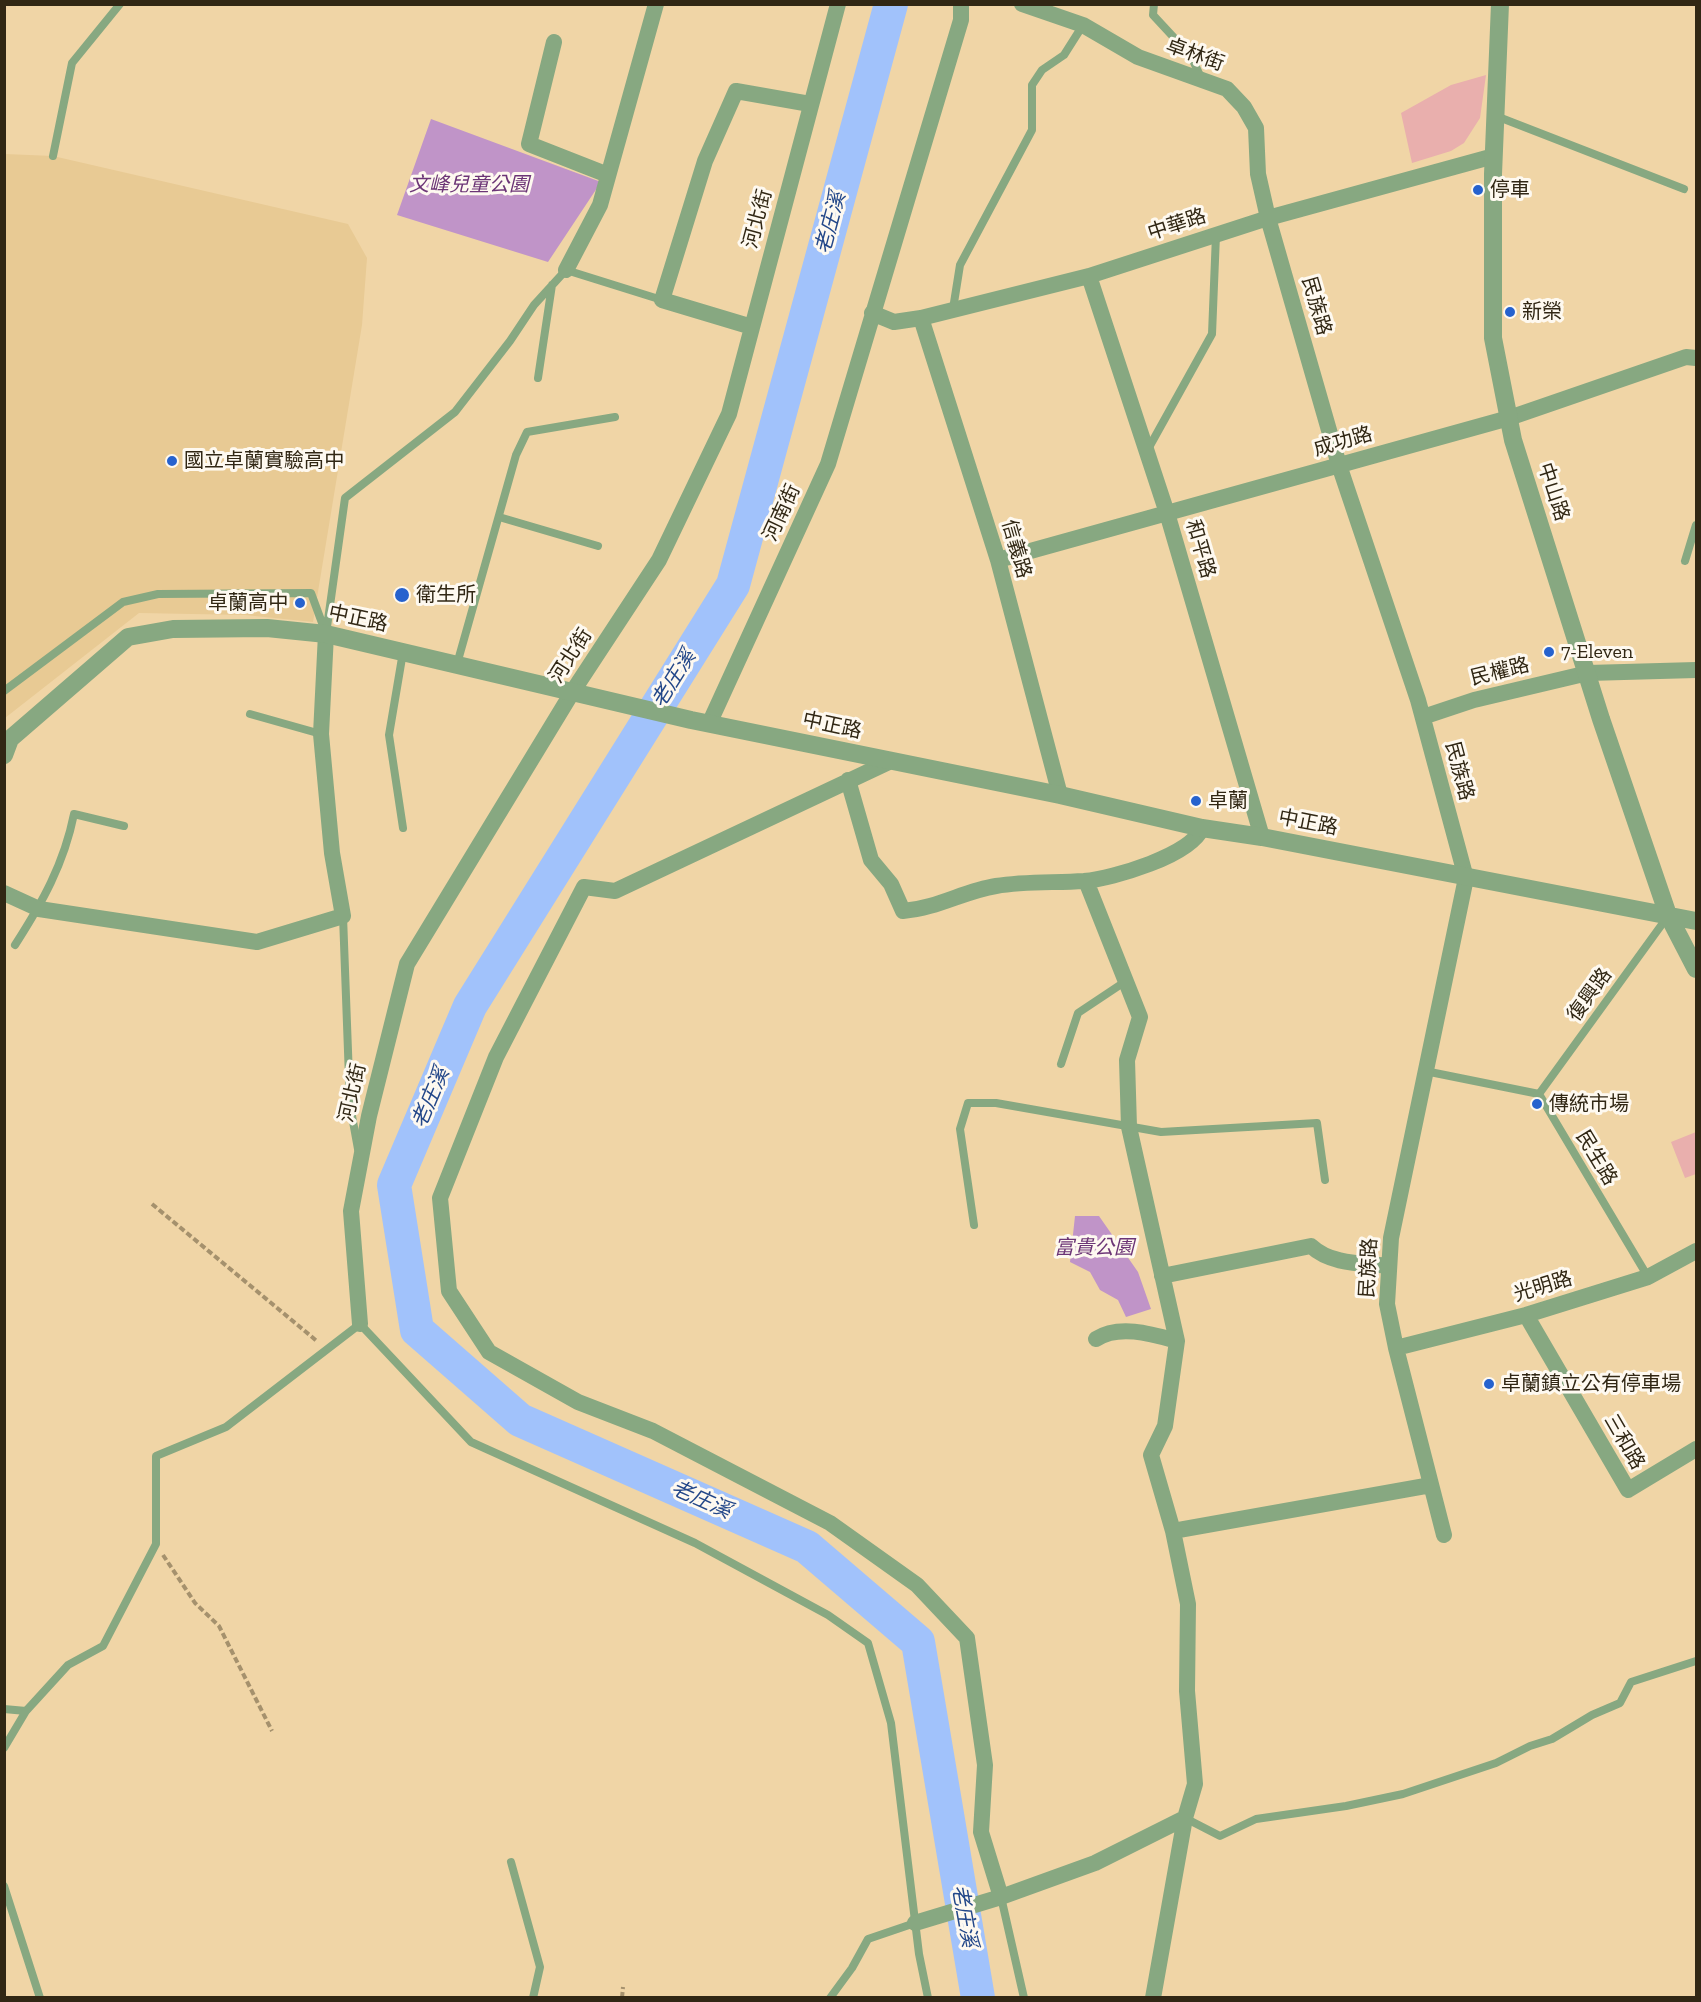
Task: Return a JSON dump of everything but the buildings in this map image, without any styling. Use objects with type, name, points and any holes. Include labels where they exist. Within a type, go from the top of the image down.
[{"type":"street","points":[[566,270],[600,205],[656,4]]},
{"type":"street","name":"河北街","points":[[360,1324],[351,1211],[369,1116],[407,964],[573,691],[659,560],[729,414],[838,4]]},
{"type":"street","name":"河南街","points":[[700,722],[828,464],[961,20],[962,4]]},
{"type":"street","name":"卓林街","points":[[1022,4],[1083,25],[1138,57],[1227,89],[1244,107],[1256,128],[1258,174],[1268,218]]},
{"type":"street","name":"中山路","points":[[1500,4],[1494,156],[1493,338],[1513,440],[1668,915],[1696,969]]},
{"type":"street","points":[[554,42],[530,144],[608,174]]},
{"type":"street","points":[[752,327],[662,300],[705,161],[736,91],[810,104]]},
{"type":"street","name":"中華路","points":[[872,313],[894,322],[921,318],[1089,276],[1268,218],[1494,156]]},
{"type":"street","name":"民族路","points":[[1268,218],[1339,465],[1423,717],[1466,878],[1391,1238],[1387,1304],[1396,1348],[1444,1535]]},
{"type":"street","name":"和平路","points":[[1089,276],[1167,513],[1262,837]]},
{"type":"street","name":"信義路","points":[[921,318],[998,560],[1060,795]]},
{"type":"street","name":"成功路","points":[[998,560],[1509,418],[1686,357],[1696,358]]},
{"type":"street","name":"中正路","points":[[4,755],[10,739],[128,638],[173,629],[263,628],[326,634],[700,722],[1060,795],[1202,828],[1262,837],[1696,921]]},
{"type":"street","points":[[4,893],[39,909],[257,942],[343,916],[332,853],[321,734],[326,634]]},
{"type":"street","name":"民權路","points":[[1423,717],[1474,700],[1588,673],[1696,670]]},
{"type":"street","points":[[891,761],[615,891],[584,887],[496,1057],[440,1198],[449,1291],[489,1352],[578,1402],[653,1431],[830,1522],[917,1585],[967,1638],[985,1765],[981,1832],[1001,1897]]},
{"type":"street","points":[[848,780],[871,860],[891,884],[903,911],[926,909],[994,886],[1086,881],[1178,853],[1198,838],[1202,828]]},
{"type":"street","points":[[1086,881],[1140,1017],[1127,1060],[1129,1126],[1177,1341],[1165,1426],[1151,1455],[1173,1531],[1188,1604],[1187,1691],[1195,1784],[1185,1818],[1153,1998]]},
{"type":"street","points":[[1162,1276],[1311,1245],[1321,1255],[1348,1262],[1389,1266]]},
{"type":"street","name":"光明路","points":[[1396,1348],[1526,1315],[1648,1277],[1696,1251]]},
{"type":"street","name":"三和路","points":[[1526,1315],[1628,1490],[1696,1449]]},
{"type":"street","points":[[1096,1339],[1105,1333],[1147,1333],[1177,1341]]},
{"type":"street","points":[[1173,1531],[1431,1485]]},
{"type":"street","points":[[915,1923],[1001,1897],[1095,1863],[1185,1818]]},
{"type":"lane","points":[[53,156],[72,63],[120,4]]},
{"type":"lane","points":[[1154,4],[1154,15],[1191,56],[1203,80]]},
{"type":"lane","points":[[953,309],[960,265],[1032,130],[1032,86],[1042,70],[1064,55],[1083,25]]},
{"type":"lane","points":[[1496,116],[1684,189]]},
{"type":"lane","points":[[1147,452],[1212,334],[1216,234]]},
{"type":"lane","points":[[326,634],[345,498],[455,412],[510,341],[534,305],[566,270],[662,300]]},
{"type":"lane","points":[[538,378],[552,285]]},
{"type":"lane","points":[[457,664],[516,455],[527,432],[615,417]]},
{"type":"lane","points":[[499,517],[598,546]]},
{"type":"lane","points":[[1685,561],[1696,525]]},
{"type":"lane","points":[[4,691],[123,602],[158,594],[311,593],[326,634]]},
{"type":"lane","points":[[403,652],[389,735],[403,828]]},
{"type":"lane","points":[[250,714],[321,734]]},
{"type":"lane","points":[[15,945],[39,909],[67,848],[74,814],[124,826]]},
{"type":"lane","name":"復興路","points":[[1539,1095],[1668,915]]},
{"type":"lane","points":[[343,916],[350,1106],[360,1161]]},
{"type":"lane","points":[[1061,1064],[1078,1012],[1126,981]]},
{"type":"lane","points":[[1425,1071],[1539,1095]]},
{"type":"lane","name":"民生路","points":[[1539,1095],[1648,1277]]},
{"type":"lane","points":[[974,1225],[960,1129],[968,1103],[996,1103],[1161,1132],[1317,1123],[1325,1180]]},
{"type":"lane","points":[[4,1748],[26,1711],[68,1665],[103,1646],[156,1544],[156,1456],[226,1427],[360,1324],[471,1442],[695,1543],[828,1615],[868,1642],[891,1723],[915,1923],[928,1998]]},
{"type":"lane","points":[[1185,1818],[1220,1836],[1256,1819],[1346,1806],[1403,1794],[1496,1763],[1530,1746],[1552,1739],[1592,1715],[1620,1703],[1631,1682],[1696,1661]]},
{"type":"lane","points":[[4,1709],[26,1711]]},
{"type":"lane","points":[[511,1862],[540,1967],[533,1998]]},
{"type":"lane","points":[[4,1886],[40,1998]]},
{"type":"lane","points":[[1001,1897],[1024,1998]]},
{"type":"lane","points":[[830,1998],[852,1968],[868,1939],[915,1923]]},
{"type":"path","points":[[152,1204],[327,1350]]},
{"type":"path","points":[[156,1544],[195,1603],[219,1626],[272,1731]]},
{"type":"path","points":[[622,1998],[623,1987]]},
{"type":"shaded area","name":"國立卓蘭實驗高中","points":[[5,154],[53,156],[348,224],[367,258],[362,325],[313,622],[245,615],[139,613],[5,718]]},
{"type":"green space","name":"文峰兒童公園","points":[[431,119],[601,182],[548,262],[397,215]]},
{"type":"green space","name":"富貴公園","points":[[1075,1216],[1099,1216],[1138,1272],[1151,1309],[1126,1317],[1118,1300],[1100,1290],[1090,1272],[1070,1262]]},
{"type":"waterway","name":"老庄溪","points":[[891,4],[733,585],[470,1006],[394,1185],[417,1330],[520,1420],[807,1547],[918,1642],[978,1998]]},
{"type":"place","name":"停車","points":[[1478,190]]},
{"type":"place","name":"新榮","points":[[1510,312]]},
{"type":"place","name":"國立卓蘭實驗高中","points":[[172,461]]},
{"type":"place","name":"衛生所","points":[[402,595]]},
{"type":"place","name":"卓蘭高中","points":[[300,603]]},
{"type":"place","name":"7-Eleven","points":[[1549,652]]},
{"type":"place","name":"卓蘭","points":[[1196,801]]},
{"type":"place","name":"傳統市場","points":[[1537,1104]]},
{"type":"place","name":"卓蘭鎮立公有停車場","points":[[1489,1384]]}]
